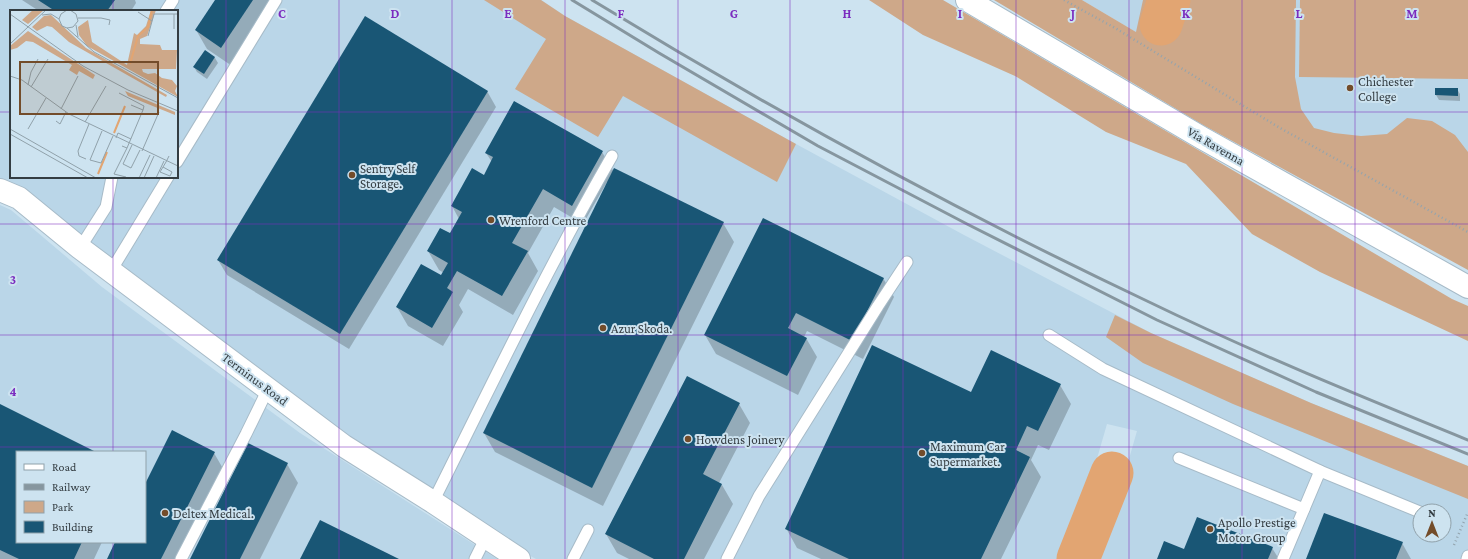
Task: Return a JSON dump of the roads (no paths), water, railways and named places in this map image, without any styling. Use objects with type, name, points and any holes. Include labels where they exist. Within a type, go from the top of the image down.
[{"type":"street","name":"Via Ravenna","points":[[967,0],[1209,142],[1468,287]]},
{"type":"street","name":"Terminus Road","points":[[0,190],[18,198],[80,248],[344,446],[433,502],[519,559]]},
{"type":"lane","points":[[167,10],[173,0]]},
{"type":"lane","points":[[178,160],[276,0]]},
{"type":"lane","points":[[433,502],[549,272],[612,156]]},
{"type":"lane","points":[[80,248],[106,207],[112,178]]},
{"type":"lane","points":[[111,271],[167,178]]},
{"type":"lane","points":[[728,559],[759,496],[907,262]]},
{"type":"lane","points":[[1049,335],[1103,369],[1320,471],[1412,509]]},
{"type":"lane","points":[[181,559],[246,434],[268,388]]},
{"type":"lane","points":[[1179,458],[1304,509]]},
{"type":"lane","points":[[1283,559],[1320,471]]},
{"type":"lane","points":[[573,559],[588,530]]},
{"type":"lane","points":[[475,559],[486,537]]},
{"type":"waterway","points":[[1161,24],[1169,0]]},
{"type":"waterway","points":[[1078,559],[1112,473]]},
{"type":"railway","points":[[572,0],[818,146],[967,224],[1157,320],[1316,392],[1468,454]]},
{"type":"railway","points":[[592,0],[797,120],[935,195],[1076,267],[1266,356],[1468,440]]},
{"type":"place","name":"Chichester College","points":[[1350,88]]},
{"type":"place","name":"Sentry Self Storage.","points":[[352,175]]},
{"type":"place","name":"Wrenford Centre","points":[[491,220]]},
{"type":"place","name":"Azur Skoda.","points":[[603,328]]},
{"type":"place","name":"Howdens Joinery","points":[[688,439]]},
{"type":"place","name":"Maximum Car Supermarket.","points":[[922,453]]},
{"type":"place","name":"Deltex Medical.","points":[[165,513]]},
{"type":"place","name":"Apollo Prestige Motor Group","points":[[1210,529]]}]
